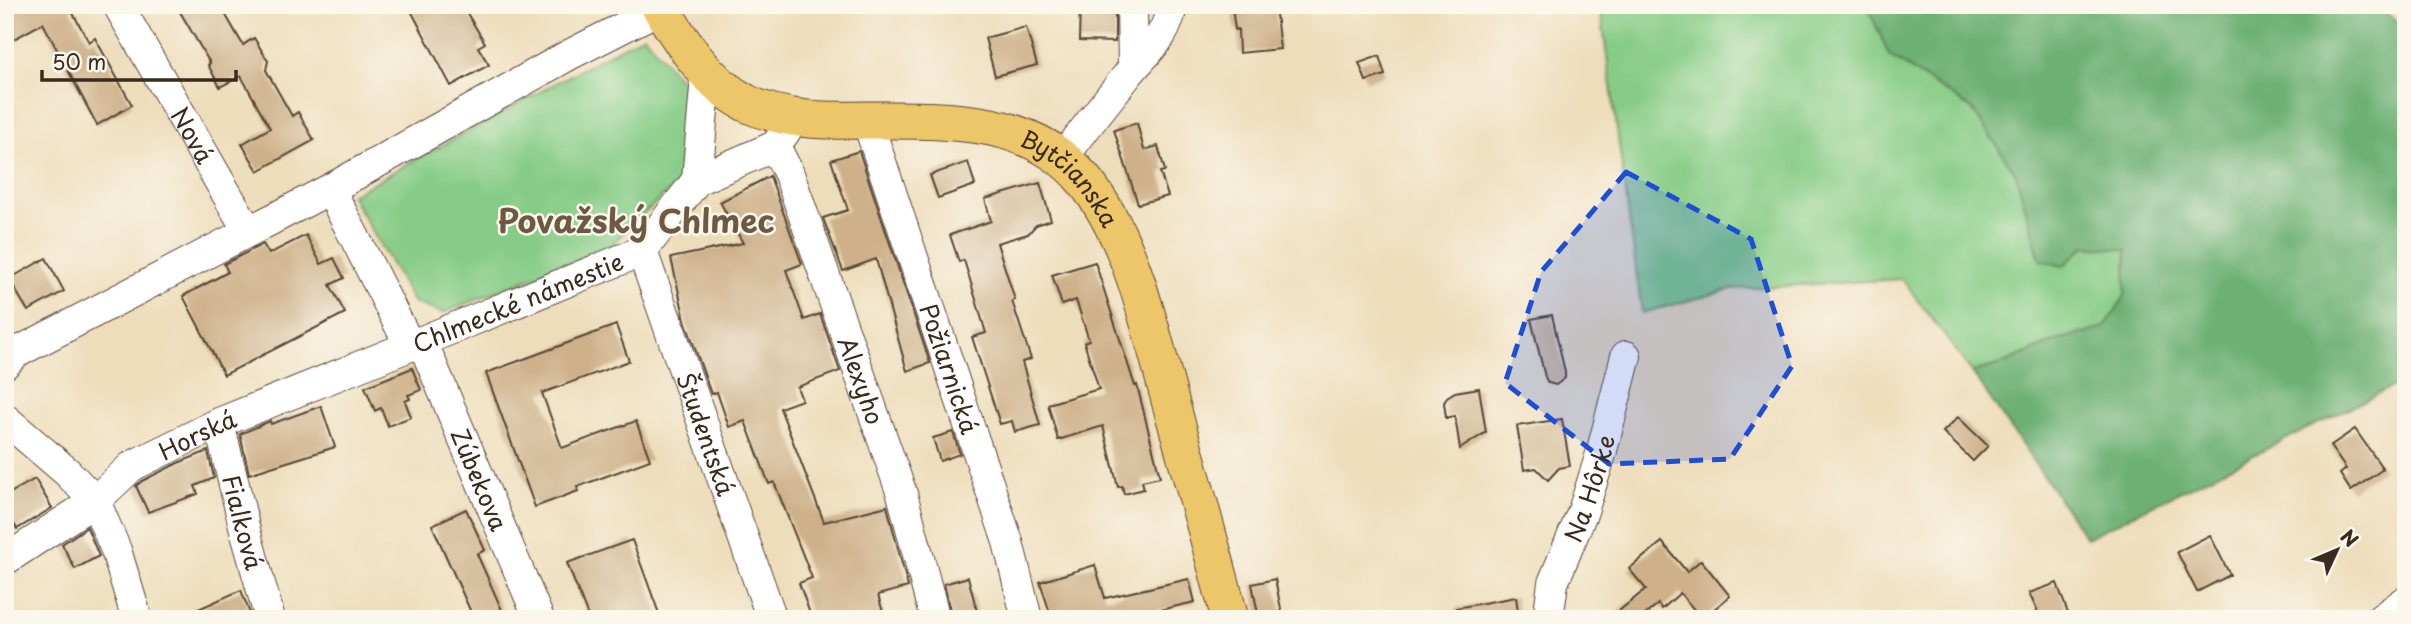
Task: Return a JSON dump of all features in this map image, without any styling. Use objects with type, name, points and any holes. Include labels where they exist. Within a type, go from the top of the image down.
[{"type":"main road","name":"Bytčianska","points":[[660,7],[704,69],[747,103],[796,118],[831,121],[959,121],[987,125],[1021,135],[1044,146],[1082,177],[1104,207],[1125,251],[1150,330],[1230,619]]},
{"type":"street","name":"Nová","points":[[118,5],[248,231]]},
{"type":"street","points":[[1132,5],[1133,67]]},
{"type":"street","points":[[1062,159],[1133,67],[1153,49],[1170,21],[1172,5]]},
{"type":"street","points":[[5,364],[16,353],[330,188],[660,7]]},
{"type":"street","points":[[704,69],[705,88],[696,180],[775,146],[796,118]]},
{"type":"street","name":"Požiarnická","points":[[867,120],[1008,542],[1027,619]]},
{"type":"street","name":"Alexyho","points":[[775,146],[789,174],[882,433],[902,494],[935,619]]},
{"type":"street","name":"Chlmecké námestie","points":[[330,188],[416,344],[642,251],[696,180]]},
{"type":"street","name":"Študentská","points":[[642,251],[772,619]]},
{"type":"street","name":"Horská","points":[[5,560],[95,501],[132,466],[219,422],[416,344]]},
{"type":"street","name":"Zúbekova","points":[[416,344],[539,619]]},
{"type":"street","name":"Na Hôrke","points":[[1548,619],[1553,583],[1583,511],[1598,465],[1626,356]]},
{"type":"street","points":[[5,419],[67,472],[95,501],[116,550],[137,619]]},
{"type":"street","name":"Fialková","points":[[219,422],[270,619]]},
{"type":"street","points":[[2381,619],[2406,601]]},
{"type":"highlighted area","points":[[1626,172],[1751,239],[1792,366],[1730,459],[1609,464],[1505,383],[1541,272]]},
{"type":"green space","points":[[1600,5],[1867,5],[1889,55],[1972,109],[2016,174],[2040,260],[2063,266],[2085,246],[2127,249],[2125,296],[2105,327],[2052,342],[1999,365],[1972,372],[1902,279],[1732,289],[1642,313]]},
{"type":"green space","points":[[1867,5],[2375,5],[2406,28],[2406,380],[2086,538],[1972,372],[1999,365],[2052,342],[2105,327],[2125,296],[2127,250],[2085,246],[2063,266],[2040,260],[2016,174],[1972,109],[1889,55]]},
{"type":"green space","points":[[644,35],[690,93],[680,181],[611,246],[443,313],[414,303],[351,195]]},
{"type":"building","points":[[5,5],[75,5],[70,8],[89,42],[95,38],[132,105],[97,125],[43,23],[5,44]]},
{"type":"building","points":[[176,5],[220,5],[243,45],[254,38],[268,61],[266,70],[292,116],[298,112],[314,140],[258,171],[242,144],[270,128],[241,76],[220,87],[208,65],[210,63]]},
{"type":"building","points":[[408,5],[462,5],[485,43],[478,47],[489,65],[451,86]]},
{"type":"building","points":[[1080,5],[1115,6],[1115,42],[1079,41]]},
{"type":"building","points":[[1275,5],[1280,49],[1239,53],[1238,29],[1235,30],[1232,7]]},
{"type":"building","points":[[1026,27],[1037,65],[995,76],[985,38]]},
{"type":"building","points":[[1379,56],[1385,75],[1366,81],[1359,63]]},
{"type":"building","points":[[1137,123],[1144,150],[1158,146],[1165,171],[1160,172],[1168,196],[1138,204],[1114,130]]},
{"type":"building","points":[[859,151],[930,363],[907,371],[876,259],[843,271],[823,218],[848,210],[831,160]]},
{"type":"building","points":[[968,162],[975,185],[938,198],[930,175]]},
{"type":"building","points":[[770,176],[802,264],[786,270],[804,320],[820,314],[840,371],[797,387],[802,400],[780,408],[824,522],[887,506],[908,587],[878,595],[885,619],[812,619],[799,583],[812,578],[774,482],[769,484],[745,421],[729,427],[717,392],[711,394],[685,320],[671,258],[743,243],[720,202]]},
{"type":"building","points":[[1040,183],[1051,220],[1036,225],[1028,234],[997,243],[1031,359],[1022,362],[1040,425],[1015,432],[1012,421],[1000,424],[972,337],[986,333],[964,260],[959,262],[950,235],[991,221],[985,199]]},
{"type":"building","points":[[306,235],[321,264],[334,258],[344,278],[330,285],[345,313],[224,375],[183,296],[228,272],[224,264],[263,244],[269,254]]},
{"type":"building","points":[[46,258],[64,291],[28,311],[9,279]]},
{"type":"building","points":[[1095,262],[1135,386],[1137,385],[1160,477],[1142,481],[1144,489],[1124,494],[1122,486],[1118,487],[1103,426],[1058,440],[1048,404],[1099,389],[1084,342],[1089,340],[1076,300],[1062,305],[1052,275]]},
{"type":"building","points":[[1552,315],[1565,372],[1565,378],[1556,385],[1548,383],[1545,377],[1531,319]]},
{"type":"building","points":[[616,325],[629,361],[542,393],[562,448],[636,421],[650,460],[577,487],[578,491],[535,507],[486,373]]},
{"type":"building","points":[[412,368],[421,390],[408,395],[410,399],[405,401],[411,417],[388,426],[381,408],[375,411],[365,387]]},
{"type":"building","points":[[1479,388],[1486,432],[1460,449],[1455,416],[1446,418],[1444,403],[1447,397],[1455,392]]},
{"type":"building","points":[[321,406],[335,447],[249,474],[240,434],[270,421],[271,424]]},
{"type":"building","points":[[1958,417],[1988,446],[1973,461],[1943,432]]},
{"type":"building","points":[[1562,419],[1570,466],[1559,468],[1548,480],[1536,468],[1524,470],[1517,426]]},
{"type":"building","points":[[2355,429],[2383,469],[2351,491],[2340,474],[2346,469],[2330,446]]},
{"type":"building","points":[[953,432],[960,454],[940,461],[933,438]]},
{"type":"building","points":[[208,451],[214,478],[195,486],[198,494],[148,512],[136,486],[178,463]]},
{"type":"building","points":[[35,479],[52,508],[17,529],[5,508],[5,496]]},
{"type":"building","points":[[466,509],[485,550],[477,554],[506,619],[474,619],[432,525]]},
{"type":"building","points":[[87,527],[99,556],[75,569],[62,544]]},
{"type":"building","points":[[2210,535],[2230,575],[2197,592],[2177,552]]},
{"type":"building","points":[[632,540],[661,619],[589,619],[567,563]]},
{"type":"building","points":[[1662,542],[1687,572],[1701,560],[1730,596],[1702,619],[1680,593],[1662,609],[1658,604],[1640,619],[1609,619],[1646,589],[1629,569]]},
{"type":"building","points":[[1095,565],[1105,598],[1189,579],[1195,602],[1120,619],[1052,619],[1040,582]]},
{"type":"building","points":[[968,577],[979,619],[952,619],[944,584]]},
{"type":"building","points":[[1275,579],[1283,619],[1259,619],[1252,584]]},
{"type":"building","points":[[2057,583],[2070,619],[2041,619],[2029,593]]},
{"type":"building","points":[[241,590],[252,619],[176,619]]},
{"type":"building","points":[[1516,597],[1519,619],[1456,619],[1456,608]]},
{"type":"district","name":"Považský Chlmec","points":[[636,220]]}]
